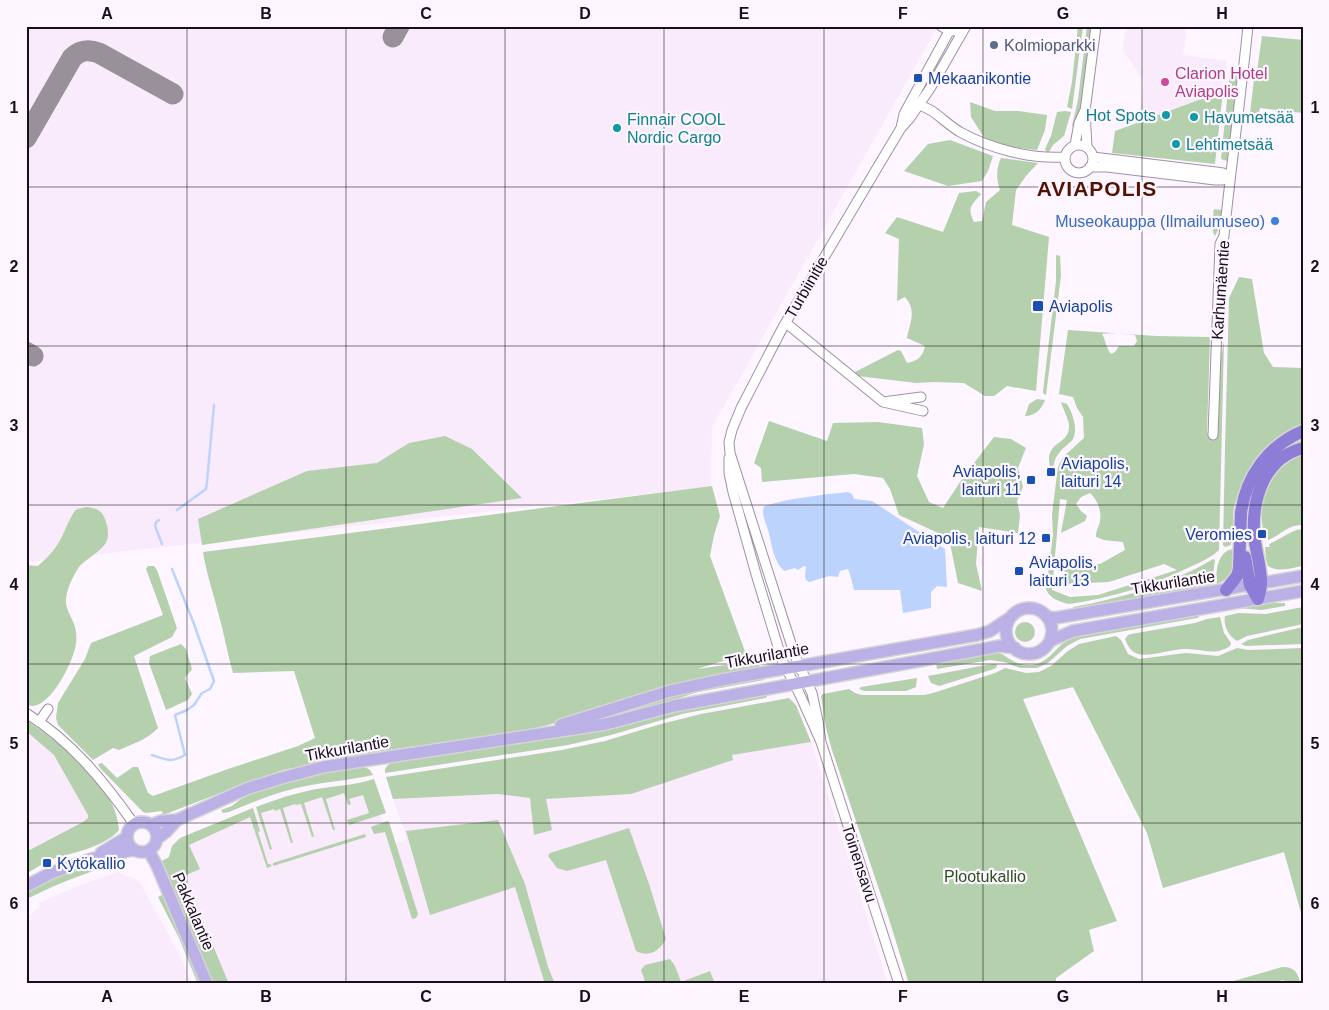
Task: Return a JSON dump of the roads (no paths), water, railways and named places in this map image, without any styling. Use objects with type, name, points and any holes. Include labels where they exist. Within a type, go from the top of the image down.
[{"type":"highway","points":[[1226,590],[1239,569],[1242,504],[1251,480],[1267,455],[1288,438],[1303,431]]},
{"type":"highway","points":[[1255,584],[1254,515],[1260,486],[1272,467],[1280,459],[1303,448]]},
{"type":"highway","points":[[1241,536],[1258,599]]},
{"type":"main road","name":"Tikkurilantie","points":[[1048,617],[1055,618],[1303,576]]},
{"type":"main road","name":"Tikkurilantie","points":[[1050,641],[1073,631],[1303,591]]},
{"type":"main road","points":[[1031,608],[1042,612],[1048,617],[1052,630],[1050,641],[1044,648],[1029,654],[1015,648],[1010,643],[1007,632],[1008,624],[1011,617],[1020,610],[1031,608]]},
{"type":"main road","name":"Tikkurilantie","points":[[530,736],[670,691],[977,635],[990,630],[1011,617]]},
{"type":"main road","name":"Tikkurilantie","points":[[151,824],[176,820],[246,789],[303,771],[606,724],[674,706],[793,683],[1000,646],[1015,648]]},
{"type":"main road","name":"Tikkurilantie","points":[[158,838],[176,820]]},
{"type":"main road","points":[[26,886],[51,873],[91,859],[133,850],[138,852],[149,851],[153,848],[158,838],[156,829],[151,824],[141,822],[134,824],[128,832],[128,842],[133,850]]},
{"type":"main road","points":[[91,859],[127,837]]},
{"type":"main road","name":"Pakkalantie","points":[[149,851],[207,984]]},
{"type":"street","points":[[941,26],[951,29],[963,28]]},
{"type":"street","points":[[1087,148],[1085,110],[1096,26]]},
{"type":"street","name":"Karhumäentie","points":[[1213,435],[1220,244],[1224,236],[1248,26]]},
{"type":"street","name":"Turbiinitie","points":[[915,103],[963,28]]},
{"type":"street","name":"Turbiinitie","points":[[800,666],[795,656],[730,454],[729,442],[741,408],[786,323],[901,128],[910,118],[915,103],[951,29]]},
{"type":"street","points":[[915,103],[933,112],[958,130],[980,142],[1030,155],[1051,158],[1065,157]]},
{"type":"street","points":[[1075,145],[1085,110]]},
{"type":"street","points":[[1090,168],[1093,157],[1087,148],[1083,145],[1075,145],[1069,149],[1065,157],[1066,165],[1076,172],[1086,171],[1090,168],[1107,167],[1215,180],[1230,177]]},
{"type":"street","points":[[1093,157],[1223,173],[1230,177]]},
{"type":"street","points":[[786,323],[883,402],[923,411]]},
{"type":"street","points":[[883,402],[920,397]]},
{"type":"street","name":"Turbiinitie","points":[[730,454],[728,463],[729,473],[756,574],[780,655],[786,669]]},
{"type":"street","name":"Toinensavu","points":[[800,666],[813,699],[821,742]]},
{"type":"street","name":"Toinensavu","points":[[786,669],[821,742],[899,984]]},
{"type":"street","points":[[40,722],[48,709]]},
{"type":"street","points":[[26,713],[57,736],[93,770],[134,824]]},
{"type":"water","points":[[848,492],[852,494],[854,499],[872,501],[945,549],[947,587],[937,586],[931,592],[931,608],[903,613],[900,590],[854,590],[848,569],[840,571],[838,577],[829,576],[809,582],[805,576],[806,567],[804,566],[798,570],[795,568],[784,571],[779,565],[764,518],[764,506],[795,499]]},
{"type":"waterway","points":[[177,510],[206,489],[214,405]]},
{"type":"waterway","points":[[159,520],[155,526],[162,544]]},
{"type":"waterway","points":[[152,755],[169,760],[185,755],[175,715],[194,705],[202,693],[210,689],[214,681],[172,569]]},
{"type":"place","name":"Kolmioparkki","points":[[994,45]]},
{"type":"place","name":"Mekaanikontie","points":[[918,78]]},
{"type":"place","name":"Clarion Hotel Aviapolis","points":[[1165,82]]},
{"type":"place","name":"Hot Spots","points":[[1166,115]]},
{"type":"place","name":"Havumetsää","points":[[1194,117]]},
{"type":"place","name":"Finnair COOL Nordic Cargo","points":[[617,128]]},
{"type":"place","name":"Lehtimetsää","points":[[1176,144]]},
{"type":"place","name":"Museokauppa (Ilmailumuseo)","points":[[1275,221]]},
{"type":"place","name":"Aviapolis","points":[[1038,306]]},
{"type":"place","name":"Aviapolis, laituri 14","points":[[1051,472]]},
{"type":"place","name":"Aviapolis, laituri 11","points":[[1031,480]]},
{"type":"place","name":"Veromies","points":[[1262,534]]},
{"type":"place","name":"Aviapolis, laituri 12","points":[[1046,538]]},
{"type":"place","name":"Aviapolis, laituri 13","points":[[1019,571]]},
{"type":"place","name":"Kytökallio","points":[[47,863]]},
{"type":"district","name":"AVIAPOLIS","points":[[1097,189]]},
{"type":"park label","name":"Plootukallio","points":[[985,876]]}]
